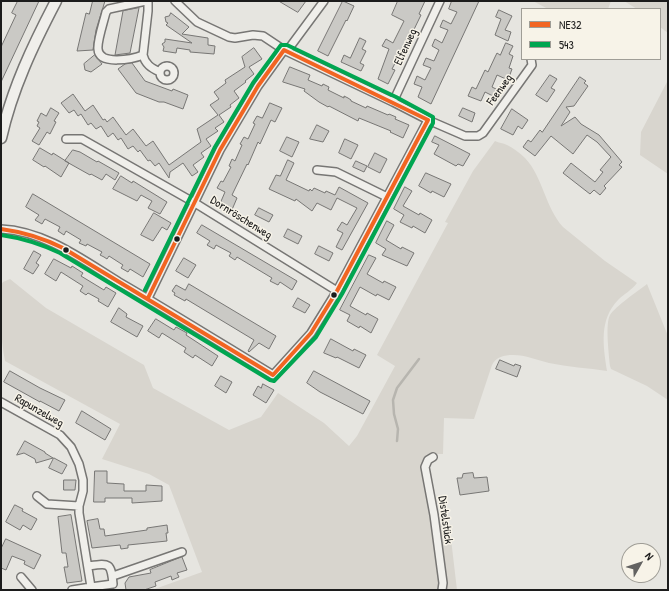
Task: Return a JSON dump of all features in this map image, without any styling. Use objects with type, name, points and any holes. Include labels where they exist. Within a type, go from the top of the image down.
[{"type":"street","points":[[1,138],[11,98],[56,1]]},
{"type":"street","points":[[143,55],[123,60],[103,57],[100,53],[98,47],[106,12],[109,9],[147,1],[148,11],[143,55],[144,60],[148,65],[152,69],[160,72]]},
{"type":"street","points":[[1,229],[8,229],[29,234],[53,244],[148,298],[273,375],[311,333],[337,291],[428,120],[286,50],[264,36],[229,37],[198,22],[175,1]]},
{"type":"street","points":[[148,298],[224,144],[258,86],[324,1]]},
{"type":"street","name":"Elfenweg","points":[[393,102],[440,1]]},
{"type":"street","name":"Feenweg","points":[[428,120],[465,136],[478,136],[483,133],[532,65],[531,60]]},
{"type":"street","name":"Dornröschenweg","points":[[66,139],[82,139],[195,203],[337,291]]},
{"type":"street","points":[[317,170],[336,172],[387,197]]},
{"type":"street","name":"Rapunzelweg","points":[[1,402],[60,435],[71,446],[79,464],[83,480],[78,506],[91,586]]},
{"type":"street","name":"Distelstück","points":[[433,457],[428,460],[425,467],[434,515],[443,583],[442,590]]},
{"type":"street","points":[[37,496],[48,504],[78,506]]},
{"type":"street","points":[[72,590],[114,583],[182,552]]},
{"type":"street","points":[[88,566],[104,564],[109,566],[112,570],[114,583]]},
{"type":"street","points":[[21,577],[32,590]]},
{"type":"shaded area","points":[[533,1],[611,1],[608,8],[546,8]]},
{"type":"shaded area","points":[[624,1],[668,1],[668,33],[661,28],[661,8],[635,8]]},
{"type":"shaded area","points":[[668,80],[668,174],[640,155],[641,132]]},
{"type":"shaded area","points":[[495,141],[506,144],[525,158],[536,174],[552,210],[563,227],[605,261],[637,283],[618,300],[612,308],[605,324],[604,352],[607,371],[549,363],[522,356],[503,356],[498,358],[492,365],[474,419],[444,418],[443,454],[436,454],[427,458],[429,507],[451,539],[457,590],[152,590],[202,572],[169,485],[149,474],[102,459],[120,424],[5,361],[1,323],[1,285],[3,282],[10,279],[46,308],[144,365],[153,388],[229,430],[261,417],[278,393],[324,423],[349,446],[357,436],[395,366],[377,355],[448,223],[445,222],[473,171]]},
{"type":"shaded area","points":[[647,284],[668,336],[668,400],[647,386],[611,369],[610,366],[608,325],[610,315],[622,303]]},
{"type":"building","points":[[18,1],[39,1],[1,82],[1,47],[16,15],[12,13]]},
{"type":"building","points":[[93,1],[105,1],[96,30],[93,50],[77,51],[86,13],[89,14]]},
{"type":"building","points":[[279,1],[306,1],[298,12]]},
{"type":"building","points":[[343,1],[354,6],[328,56],[318,51]]},
{"type":"building","points":[[398,1],[425,1],[419,14],[421,15],[405,48],[403,48],[392,69],[395,70],[388,84],[378,79],[389,49],[382,46],[386,39],[393,43],[404,21],[392,15]]},
{"type":"building","points":[[452,1],[479,1],[431,104],[418,97],[422,87],[414,84],[417,76],[425,80],[431,68],[423,65],[426,58],[434,61],[439,50],[432,46],[435,39],[442,43],[448,30],[440,27],[443,20],[451,24],[457,12],[449,9]]},
{"type":"building","points":[[139,8],[130,53],[115,55],[123,11]]},
{"type":"building","points":[[499,10],[512,16],[505,30],[511,32],[508,41],[495,35],[501,19],[496,17]]},
{"type":"building","points":[[171,13],[189,27],[182,34],[208,38],[208,45],[215,46],[214,54],[190,52],[190,50],[177,48],[176,53],[163,51],[164,47],[162,44],[165,42],[165,39],[192,43],[166,25],[168,23],[166,22],[165,17],[169,16]]},
{"type":"building","points":[[360,38],[366,41],[362,49],[366,51],[360,63],[364,65],[361,71],[341,62],[344,55],[350,58]]},
{"type":"building","points":[[506,43],[513,46],[509,54],[513,56],[509,68],[512,69],[508,80],[497,75],[492,87],[498,90],[495,97],[485,92],[481,101],[468,96],[472,87],[476,89],[485,70],[488,72],[497,53],[500,55]]},
{"type":"building","points":[[254,48],[262,59],[249,67],[254,74],[234,91],[239,98],[230,105],[231,107],[219,115],[224,122],[215,128],[218,131],[206,139],[211,146],[201,153],[204,157],[193,165],[198,172],[192,176],[183,163],[170,172],[169,178],[159,163],[155,166],[150,160],[148,161],[140,150],[138,152],[133,146],[128,149],[121,138],[118,140],[113,133],[108,137],[101,126],[96,129],[91,123],[88,125],[81,114],[78,116],[74,110],[69,113],[61,103],[73,94],[85,111],[93,105],[103,120],[105,119],[107,122],[113,117],[126,135],[133,129],[146,146],[153,141],[169,165],[201,142],[197,129],[218,115],[210,105],[219,99],[214,92],[226,83],[225,80],[245,67],[242,57]]},
{"type":"building","points":[[95,55],[102,64],[91,72],[85,70],[84,64]]},
{"type":"building","points":[[132,63],[145,81],[188,95],[183,109],[136,93],[118,69],[125,64]]},
{"type":"building","points":[[290,67],[310,75],[308,80],[322,86],[323,84],[329,87],[328,90],[344,98],[344,96],[366,108],[367,106],[388,115],[389,114],[396,117],[395,119],[409,125],[403,138],[390,132],[391,131],[359,118],[358,121],[329,106],[328,107],[304,91],[305,89],[283,82]]},
{"type":"building","points":[[550,75],[557,79],[551,88],[555,90],[547,102],[536,95]]},
{"type":"building","points":[[580,77],[586,81],[584,83],[588,86],[574,106],[566,107],[570,112],[561,126],[575,117],[581,124],[599,135],[622,162],[619,165],[622,167],[604,186],[606,188],[600,195],[594,190],[590,194],[563,173],[571,163],[595,182],[603,172],[600,170],[611,157],[597,142],[587,135],[573,154],[551,136],[535,156],[523,147],[528,140],[531,142],[540,130],[542,132]]},
{"type":"building","points":[[270,103],[282,108],[275,122],[271,120],[260,144],[258,142],[248,165],[247,164],[232,195],[237,198],[231,212],[219,206],[225,192],[217,188],[221,181],[223,182],[231,167],[229,166],[232,159],[235,161],[242,145],[240,144],[244,137],[248,139],[257,116],[262,118]]},
{"type":"building","points":[[51,108],[59,113],[54,121],[56,122],[50,134],[47,132],[39,145],[32,141],[40,128],[37,126],[39,122],[37,121],[41,113],[46,116]]},
{"type":"building","points":[[463,108],[475,113],[472,122],[459,116]]},
{"type":"building","points":[[512,109],[528,120],[522,129],[518,126],[513,135],[501,129]]},
{"type":"building","points":[[317,125],[329,131],[323,142],[310,139]]},
{"type":"building","points":[[435,136],[470,154],[463,166],[458,164],[456,166],[434,154],[439,145],[432,142]]},
{"type":"building","points":[[287,137],[299,142],[292,157],[280,151]]},
{"type":"building","points":[[345,139],[358,145],[351,159],[339,153]]},
{"type":"building","points":[[40,148],[52,155],[53,153],[69,163],[61,177],[33,160]]},
{"type":"building","points":[[73,150],[80,152],[97,162],[98,161],[119,173],[115,180],[106,174],[102,180],[65,161]]},
{"type":"building","points":[[375,153],[387,159],[380,173],[368,167]]},
{"type":"building","points":[[288,160],[294,163],[286,180],[309,191],[310,189],[312,191],[314,188],[325,193],[326,191],[335,195],[339,187],[368,203],[342,250],[336,247],[343,233],[337,230],[342,222],[347,225],[357,208],[337,198],[331,210],[317,203],[312,211],[296,199],[295,201],[269,189],[276,175],[280,176]]},
{"type":"building","points":[[356,161],[367,166],[364,172],[353,167]]},
{"type":"building","points":[[426,173],[451,184],[444,197],[432,191],[431,193],[419,186]]},
{"type":"building","points":[[121,176],[132,183],[133,181],[167,202],[160,214],[148,208],[152,201],[141,195],[137,201],[113,189]]},
{"type":"building","points":[[405,187],[412,191],[403,206],[432,220],[425,233],[413,226],[412,228],[400,222],[404,215],[394,209]]},
{"type":"building","points":[[33,194],[150,264],[143,277],[130,269],[128,272],[121,268],[123,265],[109,256],[107,259],[100,255],[102,252],[87,244],[86,246],[79,243],[81,240],[66,231],[64,235],[58,231],[60,227],[45,219],[42,224],[35,220],[39,215],[26,207]]},
{"type":"building","points":[[259,208],[273,215],[269,222],[255,215]]},
{"type":"building","points":[[154,213],[171,223],[167,230],[162,227],[153,241],[141,235]]},
{"type":"building","points":[[387,221],[394,225],[386,240],[401,249],[402,247],[414,253],[407,266],[382,255],[386,249],[376,243]]},
{"type":"building","points":[[202,225],[297,281],[292,290],[280,282],[278,285],[270,281],[272,278],[237,257],[235,260],[229,256],[231,253],[216,245],[214,249],[207,245],[210,241],[197,233]]},
{"type":"building","points":[[288,229],[302,236],[298,244],[284,237]]},
{"type":"building","points":[[319,246],[333,253],[329,261],[315,254]]},
{"type":"building","points":[[34,251],[41,255],[36,263],[39,265],[33,274],[24,269]]},
{"type":"building","points":[[369,255],[376,258],[367,274],[383,283],[384,281],[396,287],[389,300],[377,294],[376,296],[360,287],[350,306],[366,315],[367,313],[378,319],[371,333],[360,326],[359,328],[347,321],[350,315],[340,310]]},
{"type":"building","points":[[184,258],[196,265],[188,278],[176,271]]},
{"type":"building","points":[[54,259],[71,268],[72,266],[83,273],[81,276],[104,290],[106,287],[116,293],[108,307],[98,301],[99,299],[88,293],[86,295],[80,291],[83,286],[61,272],[56,281],[45,274]]},
{"type":"building","points":[[189,284],[276,336],[269,349],[259,343],[249,352],[248,351],[254,340],[186,299],[185,301],[174,295],[175,293],[172,291],[176,285],[185,290]]},
{"type":"building","points":[[298,298],[310,305],[305,313],[293,307]]},
{"type":"building","points":[[119,308],[127,314],[126,317],[143,326],[137,337],[111,322]]},
{"type":"building","points":[[156,319],[174,330],[176,327],[187,333],[186,335],[218,356],[212,366],[195,355],[193,358],[184,352],[186,348],[162,333],[159,338],[148,331]]},
{"type":"building","points":[[331,339],[353,351],[354,349],[366,355],[359,368],[337,357],[336,358],[324,353]]},
{"type":"building","points":[[500,360],[514,366],[515,364],[521,366],[517,377],[496,369]]},
{"type":"building","points":[[10,371],[65,400],[59,411],[4,382]]},
{"type":"building","points":[[314,371],[370,401],[363,414],[320,392],[307,383]]},
{"type":"building","points":[[221,376],[232,382],[226,393],[215,386]]},
{"type":"building","points":[[263,384],[274,390],[266,403],[253,395],[258,386],[261,388]]},
{"type":"building","points":[[82,411],[111,429],[105,440],[76,423]]},
{"type":"building","points":[[25,441],[53,458],[36,463],[35,459],[24,453],[17,455]]},
{"type":"building","points":[[54,458],[67,465],[62,474],[49,468]]},
{"type":"building","points":[[95,471],[107,471],[107,483],[124,484],[124,491],[146,491],[146,485],[162,486],[162,501],[132,503],[132,498],[105,498],[105,502],[94,502]]},
{"type":"building","points":[[473,473],[474,478],[487,477],[489,491],[460,495],[457,478],[462,478],[463,474]]},
{"type":"building","points":[[64,480],[76,480],[75,490],[64,490]]},
{"type":"building","points":[[15,505],[23,509],[22,511],[37,519],[31,530],[23,525],[20,530],[6,522]]},
{"type":"building","points":[[71,515],[82,581],[67,583],[64,567],[68,567],[66,553],[62,553],[58,517]]},
{"type":"building","points":[[98,519],[100,529],[104,529],[105,536],[147,530],[147,528],[167,525],[167,541],[128,545],[128,548],[121,549],[120,545],[92,548],[87,521]]},
{"type":"building","points":[[6,539],[41,555],[34,569],[24,564],[25,561],[12,556],[6,570],[1,568],[1,549]]},
{"type":"building","points":[[182,557],[187,570],[177,573],[179,577],[172,580],[171,576],[155,582],[156,586],[144,590],[126,590],[125,583],[129,577],[151,573],[150,570]]},
{"type":"waterway","points":[[397,441],[398,429],[394,414],[393,400],[397,388],[419,359]]},
{"type":"transit line","name":"543","points":[[1,235],[31,242],[60,253],[274,381],[316,337],[342,294],[433,123],[433,117],[396,97],[287,45],[281,45],[253,83],[215,147],[145,290]]},
{"type":"transit line","name":"NE32","points":[[1,229],[33,236],[63,248],[273,375],[311,333],[337,291],[428,120],[284,50],[258,86],[220,150],[148,298]]}]
